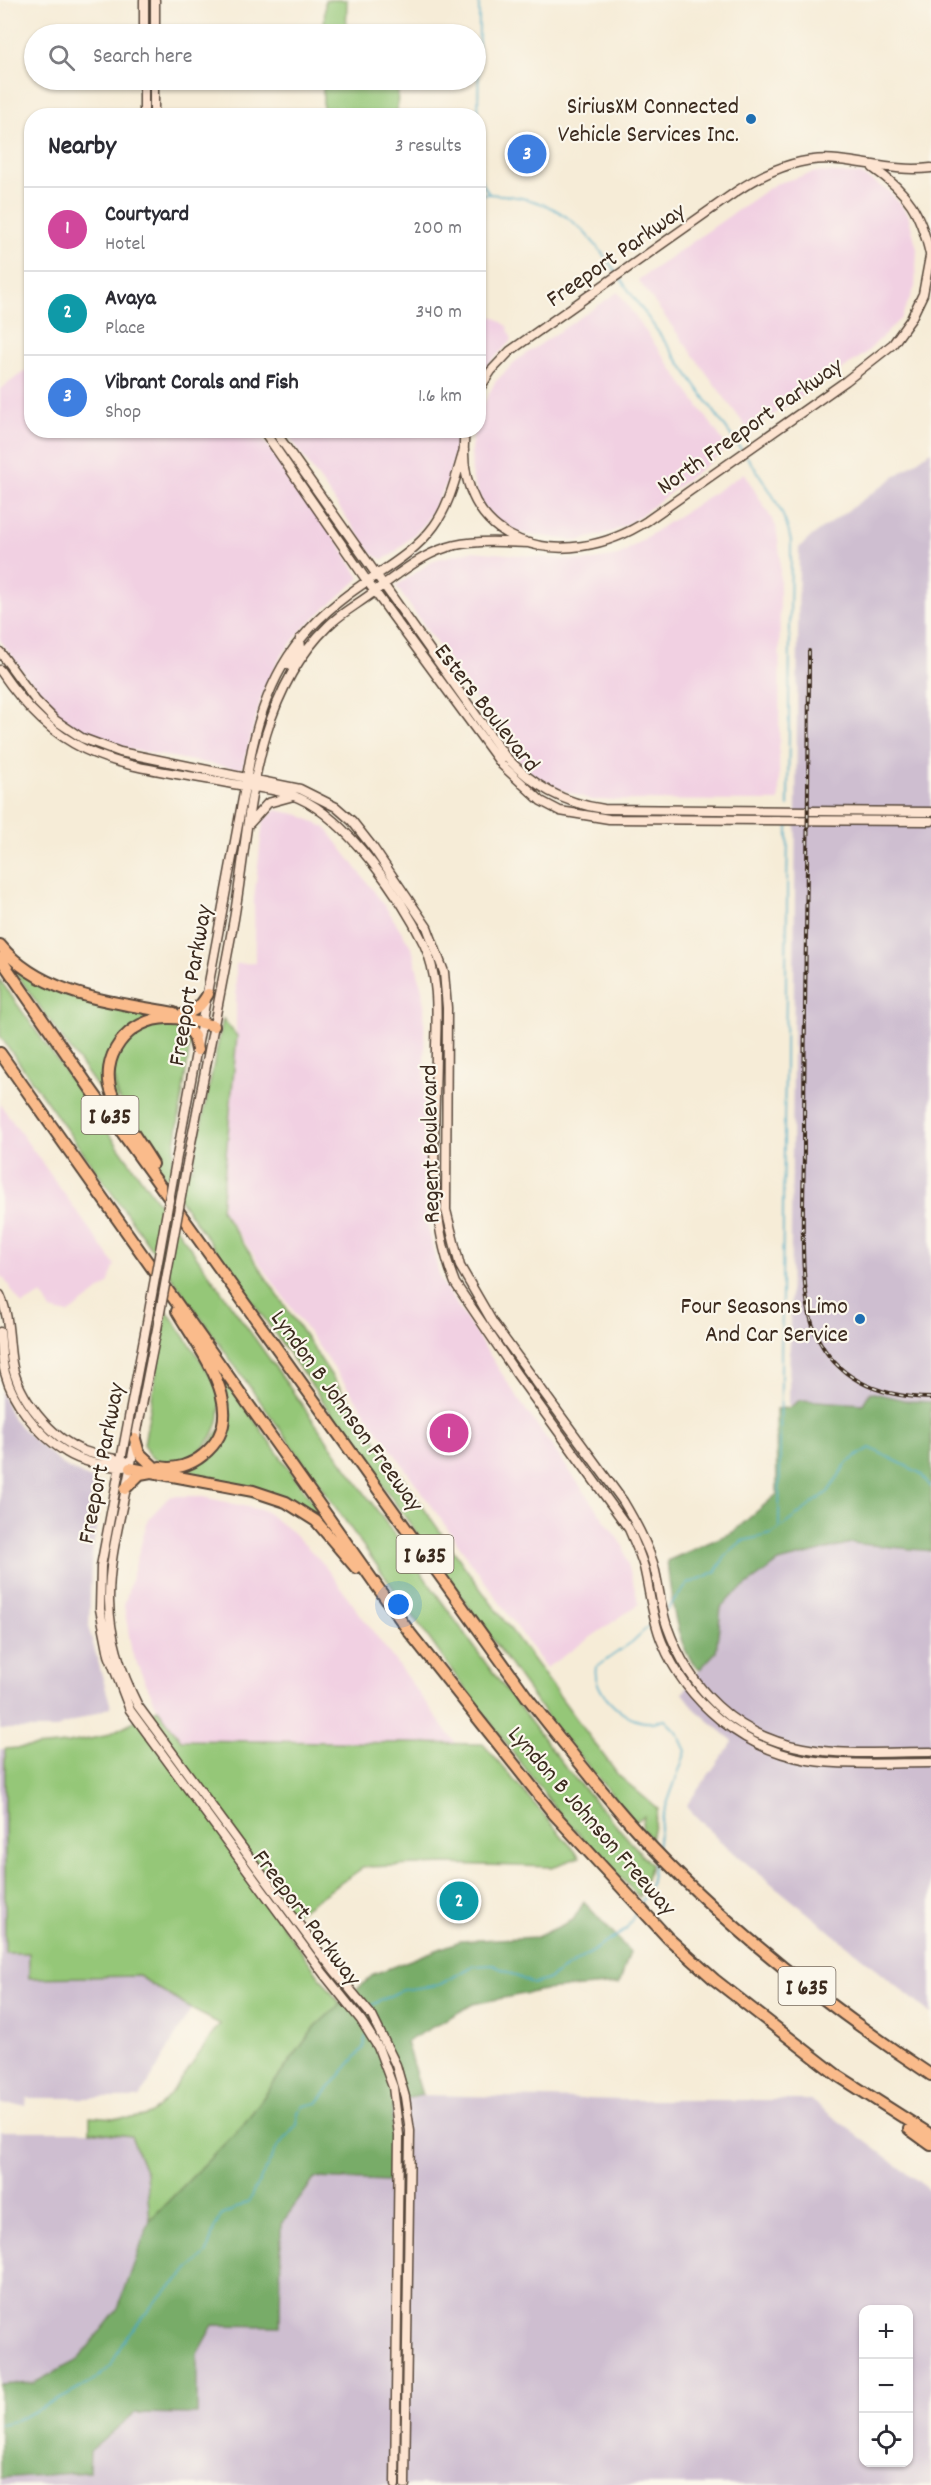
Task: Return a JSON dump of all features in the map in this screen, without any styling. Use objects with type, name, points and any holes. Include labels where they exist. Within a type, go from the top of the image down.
[{"type":"highway","points":[[0,945],[31,972],[69,991],[208,1022]]},
{"type":"highway","name":"Lyndon B Johnson Freeway","points":[[0,958],[527,1697],[638,1831],[691,1885],[750,1939],[879,2041],[931,2075]]},
{"type":"highway","points":[[207,994],[201,1005],[192,1012],[181,1017],[152,1020],[128,1032],[111,1058],[109,1079],[112,1094],[120,1110],[221,1270]]},
{"type":"highway","points":[[181,1017],[194,1036],[197,1050]]},
{"type":"highway","name":"Lyndon B Johnson Freeway","points":[[0,1053],[151,1263],[410,1633],[553,1813],[668,1938],[769,2025],[837,2075],[931,2135]]},
{"type":"highway","points":[[125,1489],[140,1474],[153,1468],[177,1467],[205,1454],[222,1429],[225,1408],[216,1380],[151,1263]]},
{"type":"highway","points":[[135,1439],[139,1452],[153,1468]]},
{"type":"highway","points":[[125,1464],[153,1468],[253,1491],[294,1506],[329,1534],[410,1633]]},
{"type":"highway","points":[[879,2041],[931,2071]]},
{"type":"highway","points":[[837,2075],[931,2145]]},
{"type":"main road","points":[[144,0],[144,24]]},
{"type":"main road","points":[[155,0],[155,24]]},
{"type":"main road","points":[[144,90],[144,108]]},
{"type":"main road","points":[[154,90],[154,108]]},
{"type":"main road","name":"Freeport Parkway","points":[[486,380],[498,363],[531,338],[759,177],[795,163],[837,160],[870,166]]},
{"type":"main road","points":[[870,166],[898,170],[931,168]]},
{"type":"main road","points":[[870,166],[895,184],[910,200],[920,219],[931,253]]},
{"type":"main road","name":"North Freeport Parkway","points":[[530,543],[555,548],[577,547],[621,537],[846,381],[893,344],[911,320],[923,294],[931,253]]},
{"type":"main road","name":"Esters Boulevard","points":[[269,438],[367,581],[502,765],[541,801],[575,815],[609,819],[931,812]]},
{"type":"main road","name":"Esters Boulevard","points":[[280,438],[505,756],[545,791],[568,802],[604,809],[783,816]]},
{"type":"main road","points":[[465,438],[468,481],[483,516],[500,531],[530,543]]},
{"type":"main road","name":"Freeport Parkway","points":[[405,2485],[410,2131],[404,2092],[391,2053],[372,2016],[130,1710],[107,1649],[102,1554],[125,1464],[177,1156],[197,1050],[208,1022],[207,994],[245,786],[262,708],[276,675],[300,639],[332,605],[412,550],[435,525],[447,504],[464,450]]},
{"type":"main road","name":"Freeport Parkway","points":[[104,1598],[125,1489],[125,1464],[135,1439],[157,1329],[186,1168],[208,1022],[268,727],[287,681],[312,645],[329,626],[383,585],[441,548],[477,541],[530,543]]},
{"type":"main road","points":[[287,681],[289,670],[301,648],[300,639]]},
{"type":"main road","name":"Regent Boulevard","points":[[0,652],[36,701],[55,720],[82,738],[120,752],[247,776],[256,783],[297,797],[327,816],[361,846],[408,916],[428,953],[437,1001],[435,1192],[441,1245],[455,1283],[555,1419],[623,1501],[638,1526],[654,1565],[674,1657]]},
{"type":"main road","name":"Regent Boulevard","points":[[0,670],[34,714],[63,739],[91,754],[130,765],[245,786],[256,783],[312,794],[336,807],[352,820],[421,919],[434,944],[446,985],[445,1186],[446,1210],[453,1247],[466,1280],[492,1323],[629,1529],[641,1555],[656,1624],[674,1657],[706,1707],[730,1727],[772,1751],[811,1761],[931,1763]]},
{"type":"main road","points":[[249,826],[268,803],[277,799],[297,797]]},
{"type":"main road","name":"Esters Boulevard","points":[[795,816],[931,821]]},
{"type":"main road","points":[[1,1298],[13,1370],[34,1410],[69,1443],[84,1451],[125,1464]]},
{"type":"main road","points":[[0,1332],[4,1372],[9,1387],[27,1415],[65,1452],[102,1465],[125,1464]]},
{"type":"main road","name":"Regent Boulevard","points":[[690,1682],[740,1724],[776,1741],[802,1748],[822,1750],[931,1752]]},
{"type":"main road","name":"Freeport Parkway","points":[[214,1817],[288,1926],[362,2020],[384,2062],[395,2095],[399,2135],[395,2485]]},
{"type":"main road","points":[[288,1926],[297,1921]]},
{"type":"shaded area","points":[[816,172],[860,174],[889,191],[908,214],[917,249],[915,287],[901,318],[865,354],[749,431],[638,280],[775,184]]},
{"type":"shaded area","points":[[618,292],[728,448],[633,521],[612,532],[577,541],[524,534],[499,524],[483,506],[472,477],[471,448],[473,438],[486,438],[486,399],[495,382],[517,360]]},
{"type":"shaded area","points":[[486,316],[495,317],[507,326],[512,340],[486,367]]},
{"type":"shaded area","points":[[24,372],[24,438],[262,438],[340,545],[360,578],[304,627],[281,656],[263,692],[243,767],[239,769],[132,750],[98,739],[66,721],[44,701],[0,640],[0,389]]},
{"type":"shaded area","points":[[290,438],[458,438],[449,479],[424,525],[392,555],[383,559],[373,555]]},
{"type":"shaded area","points":[[931,451],[931,1402],[908,1401],[870,1392],[863,1404],[800,1400],[789,1408],[799,548],[812,536]]},
{"type":"shaded area","points":[[744,473],[776,526],[780,555],[779,801],[592,800],[556,788],[535,776],[523,766],[396,586],[434,560],[471,551],[588,561],[618,556]]},
{"type":"shaded area","points":[[276,810],[300,815],[326,828],[385,906],[412,948],[424,998],[426,1219],[440,1279],[521,1403],[623,1546],[639,1604],[546,1668],[222,1210],[236,1040],[236,964],[255,963],[254,900],[263,821]]},
{"type":"shaded area","points":[[0,1104],[115,1265],[108,1284],[68,1314],[51,1310],[42,1294],[22,1305],[0,1273]]},
{"type":"shaded area","points":[[0,1391],[13,1419],[37,1443],[63,1465],[102,1485],[91,1563],[89,1630],[111,1707],[54,1729],[0,1729]]},
{"type":"shaded area","points":[[170,1496],[199,1496],[265,1511],[292,1532],[321,1561],[457,1745],[181,1740],[158,1709],[132,1653],[124,1606],[148,1519]]},
{"type":"shaded area","points":[[850,1543],[931,1551],[931,2014],[723,1844],[686,1806],[733,1741],[696,1710],[683,1693],[700,1669],[716,1652],[721,1608],[729,1598],[779,1562]]},
{"type":"shaded area","points":[[0,1749],[5,1749],[5,1953],[30,1953],[29,1978],[139,1976],[191,2009],[140,2098],[27,2098],[26,2105],[0,2105]]},
{"type":"shaded area","points":[[422,2095],[625,2100],[811,2100],[931,2191],[931,2485],[0,2485],[0,2478],[88,2472],[90,2451],[135,2412],[197,2414],[197,2354],[213,2325],[280,2325],[281,2224],[315,2178],[393,2102]]},
{"type":"shaded area","points":[[0,2131],[90,2131],[131,2136],[146,2173],[150,2220],[118,2309],[78,2360],[34,2383],[0,2385]]},
{"type":"green space","points":[[325,0],[347,0],[346,24],[324,24]]},
{"type":"green space","points":[[323,90],[398,90],[397,108],[323,108]]},
{"type":"green space","points":[[2,954],[31,977],[162,1013],[110,1053],[120,1119]]},
{"type":"green space","points":[[0,980],[487,1665],[570,1773],[651,1865],[639,1897],[559,1813],[465,1689],[0,1036]]},
{"type":"green space","points":[[223,1019],[237,1036],[221,1210],[339,1387],[474,1580],[618,1775],[658,1809],[651,1838],[642,1829],[644,1816],[635,1822],[550,1721],[197,1224],[146,1150],[123,1107],[116,1088],[114,1066],[124,1045],[141,1029],[152,1024],[165,1023],[183,1027],[191,1038],[172,1165],[192,1169]]},
{"type":"green space","points":[[167,1311],[211,1377],[220,1408],[216,1428],[206,1444],[193,1455],[177,1462],[163,1462],[151,1457],[144,1444]]},
{"type":"green space","points":[[215,1365],[334,1532],[331,1533],[312,1514],[163,1470],[196,1463],[228,1419],[226,1390],[213,1367]]},
{"type":"green space","points":[[870,1392],[908,1401],[931,1402],[931,1551],[851,1543],[779,1562],[729,1598],[721,1608],[716,1652],[700,1669],[685,1650],[680,1635],[672,1603],[667,1561],[733,1532],[777,1494],[776,1409],[789,1408],[800,1400],[863,1404]]},
{"type":"green space","points":[[158,1709],[181,1740],[483,1744],[580,1857],[552,1867],[446,1864],[364,1867],[281,1924],[340,2004],[316,2026],[243,2125],[150,2220],[146,2173],[131,2136],[90,2131],[90,2116],[133,2118],[147,2115],[155,2110],[175,2088],[220,2024],[191,2009],[139,1976],[29,1978],[29,1953],[5,1953],[5,1749],[58,1745],[105,1736]]},
{"type":"green space","points":[[584,1902],[630,1952],[619,1984],[544,1990],[473,2004],[406,2042],[422,2095],[393,2102],[388,2181],[315,2178],[281,2224],[280,2326],[213,2325],[197,2354],[197,2414],[135,2413],[90,2451],[89,2472],[0,2478],[0,2385],[34,2383],[78,2360],[118,2309],[150,2220],[243,2125],[316,2026],[374,1974],[460,1941],[537,1937],[573,1920]]},
{"type":"waterway","points":[[479,0],[479,24]]},
{"type":"waterway","points":[[478,90],[478,108]]},
{"type":"waterway","points":[[486,189],[489,194]]},
{"type":"waterway","points":[[486,194],[524,198],[559,212],[588,236],[616,272]]},
{"type":"waterway","points":[[620,278],[742,451]]},
{"type":"waterway","points":[[747,457],[779,507],[791,541],[788,806]]},
{"type":"waterway","points":[[779,1526],[788,823]]},
{"type":"waterway","points":[[667,1609],[688,1584],[715,1572],[727,1554],[742,1541],[772,1534],[828,1492],[848,1462],[870,1448],[920,1473],[931,1487]]},
{"type":"waterway","points":[[652,1623],[632,1642],[596,1667],[596,1676],[598,1685],[610,1703],[637,1720],[651,1722],[665,1720],[677,1732],[686,1751],[662,1818],[657,1846]]},
{"type":"waterway","points":[[641,1903],[650,1885],[655,1856]]},
{"type":"waterway","points":[[371,2010],[372,2005],[402,1990],[439,1985],[473,1966],[493,1965],[533,1984],[547,1980],[626,1930],[637,1910]]},
{"type":"waterway","points":[[0,2424],[15,2421],[66,2396],[95,2380],[111,2366],[122,2343],[155,2302],[207,2253],[214,2229],[221,2216],[248,2202],[277,2148],[297,2125],[298,2112],[304,2106],[317,2103],[363,2048],[366,2035]]},
{"type":"railway","points":[[809,651],[803,1218],[806,1294],[816,1334],[836,1364],[849,1375],[879,1390],[931,1398]]},
{"type":"place","name":"SiriusXM Connected Vehicle Services Inc.","points":[[751,119]]},
{"type":"place","name":"Vibrant Corals and Fish","points":[[527,154]]},
{"type":"place","name":"Four Seasons Limo And Car Service","points":[[860,1319]]},
{"type":"place","name":"Courtyard","points":[[449,1433]]},
{"type":"place","name":"Avaya","points":[[459,1901]]}]
